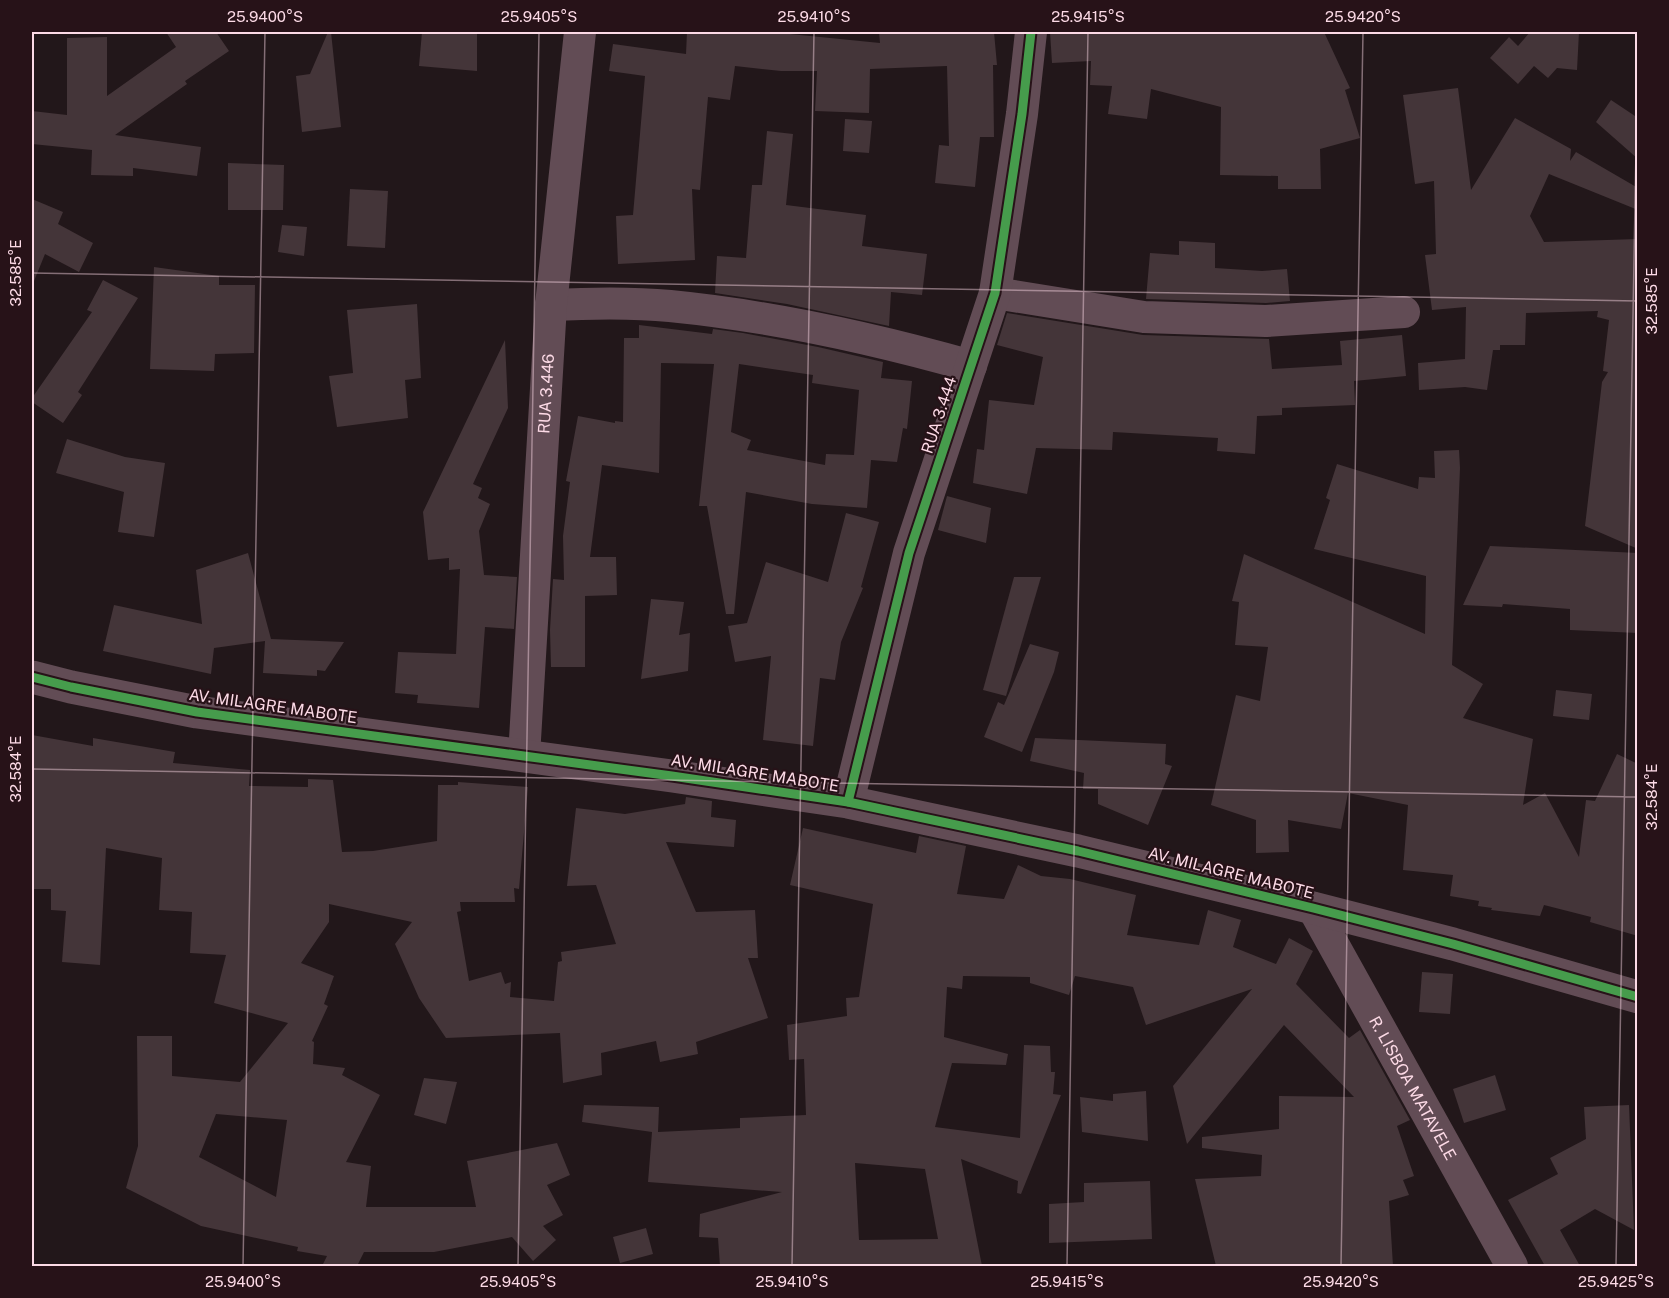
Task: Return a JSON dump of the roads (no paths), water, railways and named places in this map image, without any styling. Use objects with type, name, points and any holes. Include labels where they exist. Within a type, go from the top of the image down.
[{"type":"street","name":"RUA 3.446","points":[[524,756],[551,305],[580,32]]},
{"type":"street","name":"RUA 3.444","points":[[848,802],[909,553],[995,293],[1022,114],[1031,32]]},
{"type":"street","points":[[995,293],[1154,317],[1266,321],[1404,312]]},
{"type":"street","points":[[551,305],[612,303],[670,306],[743,316],[856,335],[970,366]]},
{"type":"street","name":"AV. MILAGRE MABOTE","points":[[32,677],[197,712],[848,802],[1078,851],[1313,908],[1453,944],[1638,997]]},
{"type":"street","name":"R. LISBOA MATAVELE","points":[[1313,908],[1512,1266]]}]
